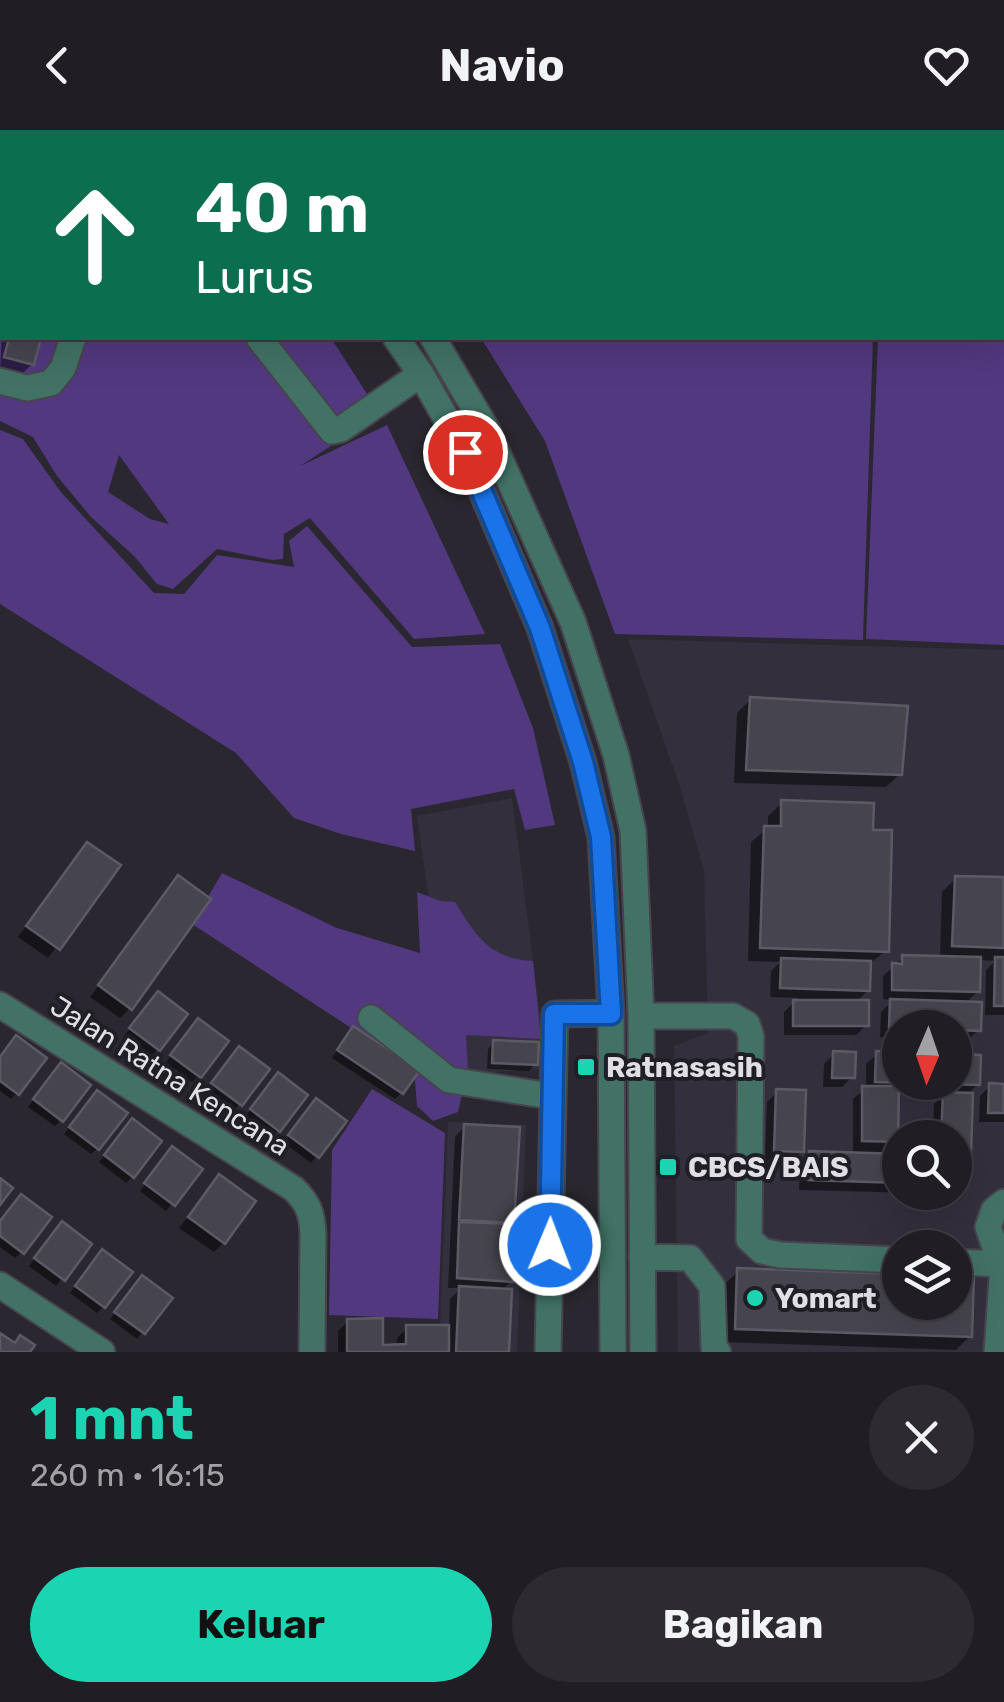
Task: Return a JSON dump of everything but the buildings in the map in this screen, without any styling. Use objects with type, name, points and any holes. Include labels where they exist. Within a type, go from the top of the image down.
[{"type":"street","points":[[0,382],[27,388],[50,383],[63,368],[71,340]]},
{"type":"street","points":[[397,340],[465,452],[540,628],[583,762],[601,837],[611,1014],[613,1352]]},
{"type":"street","points":[[434,340],[486,428],[573,622],[616,755],[634,831],[641,1016],[643,1352]]},
{"type":"street","points":[[274,343],[332,431],[341,429],[421,374]]},
{"type":"street","name":"Jalan Ratna Kencana","points":[[0,1004],[294,1189],[306,1201],[312,1214],[313,1233],[312,1352]]},
{"type":"street","points":[[548,1352],[554,1014],[611,1014]]},
{"type":"street","points":[[641,1016],[732,1016],[747,1024],[752,1036],[749,1238],[762,1250],[780,1255],[882,1259]]},
{"type":"street","points":[[371,1018],[449,1080],[544,1095],[553,1102]]},
{"type":"street","points":[[997,1352],[1002,1264],[988,1226],[994,1210],[1004,1202]]},
{"type":"street","points":[[642,1257],[690,1258],[712,1286],[714,1348],[718,1352]]},
{"type":"street","points":[[972,1263],[1002,1264]]},
{"type":"street","points":[[0,1285],[102,1352]]},
{"type":"shaded area","points":[[0,340],[332,340],[380,414],[300,466],[387,425],[485,634],[414,639],[310,518],[284,534],[283,559],[217,549],[173,589],[157,584],[134,556],[91,517],[57,476],[33,437],[0,421]],"holes":[[[119,455],[169,524],[150,519],[108,492]]]},
{"type":"shaded area","points":[[482,340],[873,340],[863,640],[615,634],[545,441]]},
{"type":"shaded area","points":[[878,340],[1004,340],[1004,645],[866,639]]},
{"type":"shaded area","points":[[0,430],[23,439],[60,491],[154,593],[184,594],[217,555],[294,567],[289,541],[307,526],[412,647],[500,644],[533,728],[555,825],[525,830],[514,789],[411,809],[415,851],[341,834],[294,818],[236,753],[0,604]]},
{"type":"shaded area","points":[[628,639],[1004,650],[1004,1352],[678,1352],[674,1046],[708,1033],[704,871],[680,787]]},
{"type":"shaded area","points":[[512,798],[547,1068],[454,1075],[417,816]]},
{"type":"shaded area","points":[[222,873],[337,928],[420,953],[417,892],[455,902],[486,944],[505,955],[533,961],[541,1039],[466,1035],[468,1069],[458,1112],[433,1121],[417,1106],[414,1069],[192,924]]},
{"type":"shaded area","points":[[372,1089],[445,1133],[438,1319],[329,1315],[332,1150]]},
{"type":"shaded area","points":[[448,1122],[526,1125],[517,1352],[439,1352]]},
{"type":"place","name":"Ratnasasih","points":[[586,1067]]},
{"type":"place","name":"CBCS/BAIS","points":[[668,1167]]},
{"type":"place","name":"Yomart","points":[[755,1298]]},
{"type":"route","points":[[465,452],[540,628],[583,762],[601,837],[611,1014],[554,1014],[550,1245]]}]
